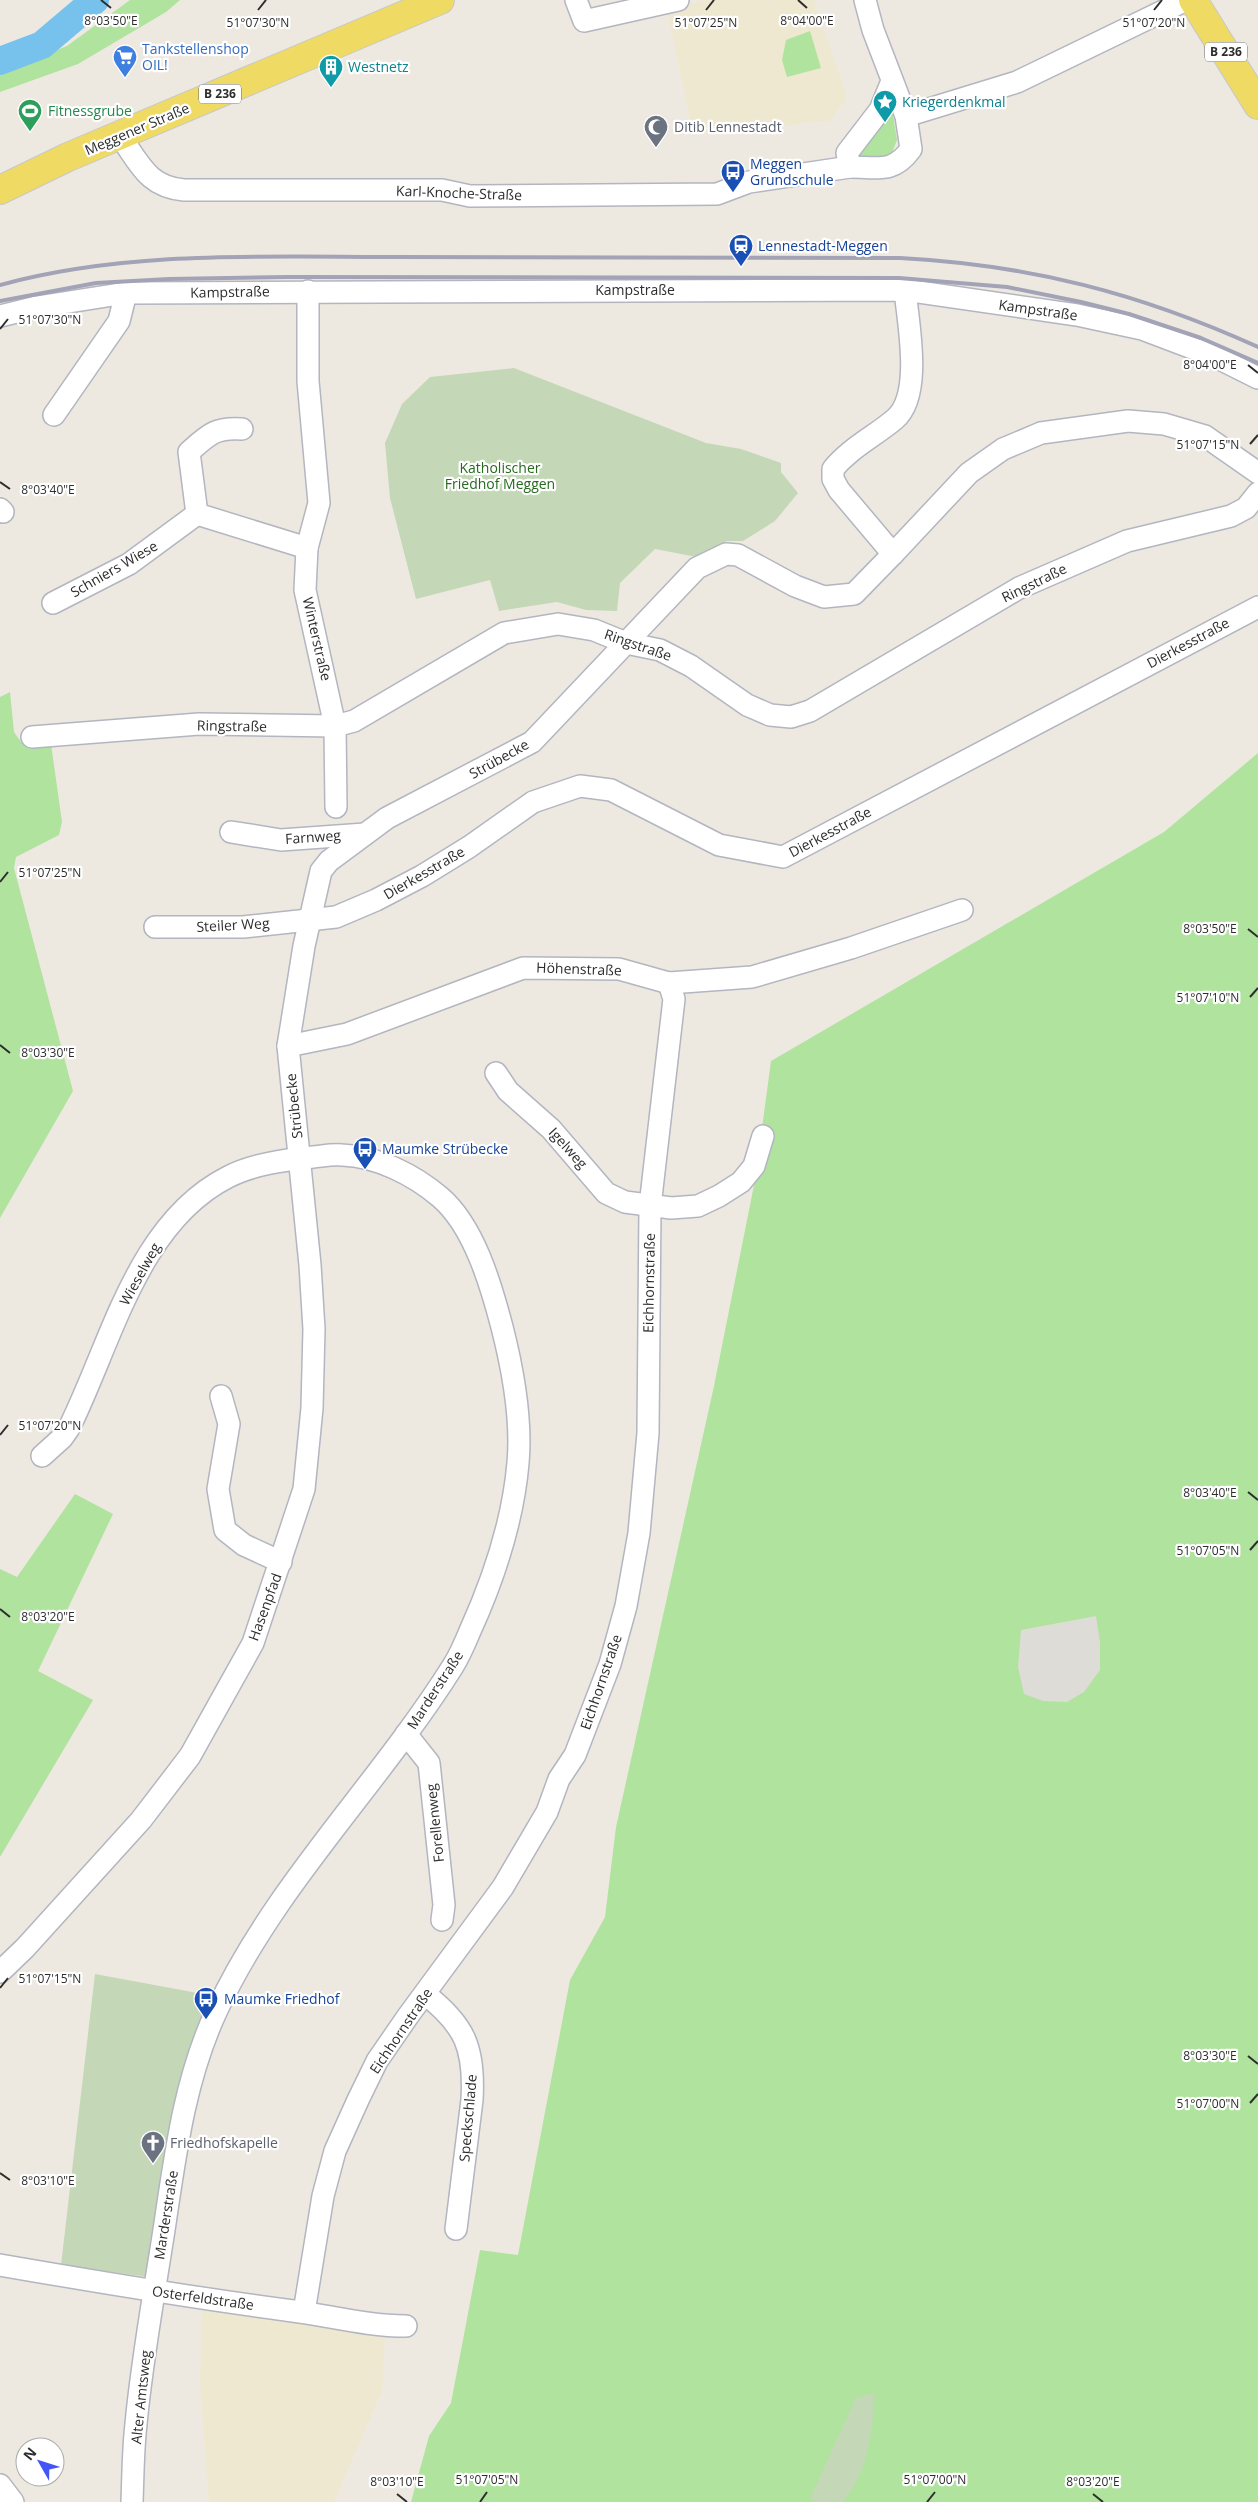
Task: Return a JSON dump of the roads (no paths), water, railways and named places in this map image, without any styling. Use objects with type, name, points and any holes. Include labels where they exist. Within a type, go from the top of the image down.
[{"type":"main road","name":"Meggener Straße","points":[[0,190],[54,163],[440,0]]},
{"type":"main road","name":"B 236","points":[[1193,0],[1258,105]]},
{"type":"street","points":[[576,0],[584,21],[678,0]]},
{"type":"street","name":"Karl-Knoche-Straße","points":[[120,136],[152,180],[168,189],[184,190],[442,190],[470,196],[717,194],[749,182],[850,167],[890,167],[902,162],[911,149],[906,116],[873,30],[865,0]]},
{"type":"street","points":[[906,116],[1017,82],[1186,0]]},
{"type":"street","points":[[850,167],[847,153],[880,110],[892,81]]},
{"type":"street","points":[[905,290],[912,384],[906,406],[896,418],[842,458],[833,469],[833,479],[839,490],[893,554],[969,473],[1003,449],[1041,433],[1128,421],[1164,424],[1205,436],[1258,473]]},
{"type":"street","name":"Kampstraße","points":[[0,316],[37,307],[126,293],[905,290],[1077,315],[1142,329],[1216,357],[1258,378]]},
{"type":"street","name":"Winterstraße","points":[[308,291],[308,381],[319,503],[306,548],[305,590],[335,726],[336,808]]},
{"type":"street","points":[[54,415],[119,321],[126,293]]},
{"type":"street","points":[[242,429],[226,428],[209,433],[189,452],[197,514],[306,548]]},
{"type":"street","name":"Ringstraße","points":[[32,738],[200,724],[335,726],[354,721],[416,687],[504,633],[558,624],[594,630],[626,643],[660,650],[691,666],[747,705],[770,715],[791,717],[810,711],[1019,588],[1127,541],[1232,516],[1246,508],[1258,493]]},
{"type":"street","name":"Schniers Wiese","points":[[54,603],[129,564],[197,514]]},
{"type":"street","name":"Strübecke","points":[[300,1158],[288,1046],[304,946],[321,871],[329,861],[387,818],[532,742],[697,568],[726,554],[738,555],[794,586],[824,597],[854,594],[893,554]]},
{"type":"street","name":"Dierkesstraße","points":[[311,918],[336,917],[376,900],[422,876],[469,847],[533,802],[580,786],[611,790],[719,844],[783,856],[1258,607]]},
{"type":"street","name":"Farnweg","points":[[232,832],[281,840],[366,834]]},
{"type":"street","name":"Höhenstraße","points":[[288,1046],[347,1034],[523,968],[619,969],[669,983],[752,977],[851,948],[962,910]]},
{"type":"street","name":"Steiler Weg","points":[[155,927],[243,927],[311,918]]},
{"type":"street","name":"Eichhornstraße","points":[[304,2312],[323,2196],[335,2151],[377,2061],[503,1887],[552,1804],[559,1779],[575,1755],[610,1664],[626,1606],[639,1533],[647,1442],[650,1206],[674,999],[669,983]]},
{"type":"street","name":"Igelweg","points":[[496,1072],[513,1096],[551,1129],[606,1193],[625,1202],[671,1208],[698,1206],[719,1196],[741,1182],[754,1166],[763,1136]]},
{"type":"street","name":"Marderstraße","points":[[155,2292],[186,2099],[198,2058],[215,2014],[257,1937],[295,1882],[406,1734],[456,1662],[490,1586],[511,1510],[518,1464],[519,1440],[510,1358],[482,1262],[447,1204],[430,1190],[392,1167],[368,1159],[342,1155],[300,1158]]},
{"type":"street","name":"Wieselweg","points":[[42,1456],[62,1438],[69,1428],[127,1296],[144,1262],[167,1229],[187,1206],[226,1177],[251,1167],[300,1158]]},
{"type":"street","name":"Hasenpfad","points":[[0,1972],[25,1948],[134,1827],[190,1756],[252,1643],[281,1562],[304,1489],[312,1408],[314,1329],[300,1158]]},
{"type":"street","points":[[221,1396],[229,1424],[218,1489],[225,1530],[244,1545],[281,1562]]},
{"type":"street","name":"Forellenweg","points":[[406,1734],[429,1763],[444,1905],[442,1920]]},
{"type":"street","name":"Speckschlade","points":[[425,1994],[449,2012],[462,2033],[472,2064],[472,2100],[456,2228]]},
{"type":"street","name":"Osterfeldstraße","points":[[0,2265],[155,2292],[304,2312],[380,2326],[406,2326]]},
{"type":"street","name":"Alter Amtsweg","points":[[132,2502],[136,2424],[155,2292]]},
{"type":"street","points":[[0,2485],[13,2502]]},
{"type":"waterway","points":[[0,61],[42,45],[95,0]]},
{"type":"railway","points":[[0,285],[48,274],[97,266],[197,258],[297,256],[900,258],[994,267],[1083,285],[1170,311],[1258,347]]},
{"type":"railway","points":[[0,301],[96,283],[169,279],[288,277],[899,278],[1007,287],[1081,302],[1129,314],[1201,338],[1258,363]]},
{"type":"place","name":"Tankstellenshop OIL!","points":[[125,78]]},
{"type":"place","name":"Westnetz","points":[[331,88]]},
{"type":"place","name":"Kriegerdenkmal","points":[[885,123]]},
{"type":"place","name":"Fitnessgrube","points":[[30,132]]},
{"type":"place","name":"Ditib Lennestadt","points":[[656,148]]},
{"type":"place","name":"Meggen Grundschule","points":[[733,193]]},
{"type":"place","name":"Lennestadt-Meggen","points":[[741,267]]},
{"type":"place","name":"Maumke Strübecke","points":[[365,1170]]},
{"type":"place","name":"Maumke Friedhof","points":[[206,2020]]},
{"type":"place","name":"Friedhofskapelle","points":[[153,2164]]},
{"type":"park label","name":"Katholischer Friedhof Meggen","points":[[500,476]]}]
